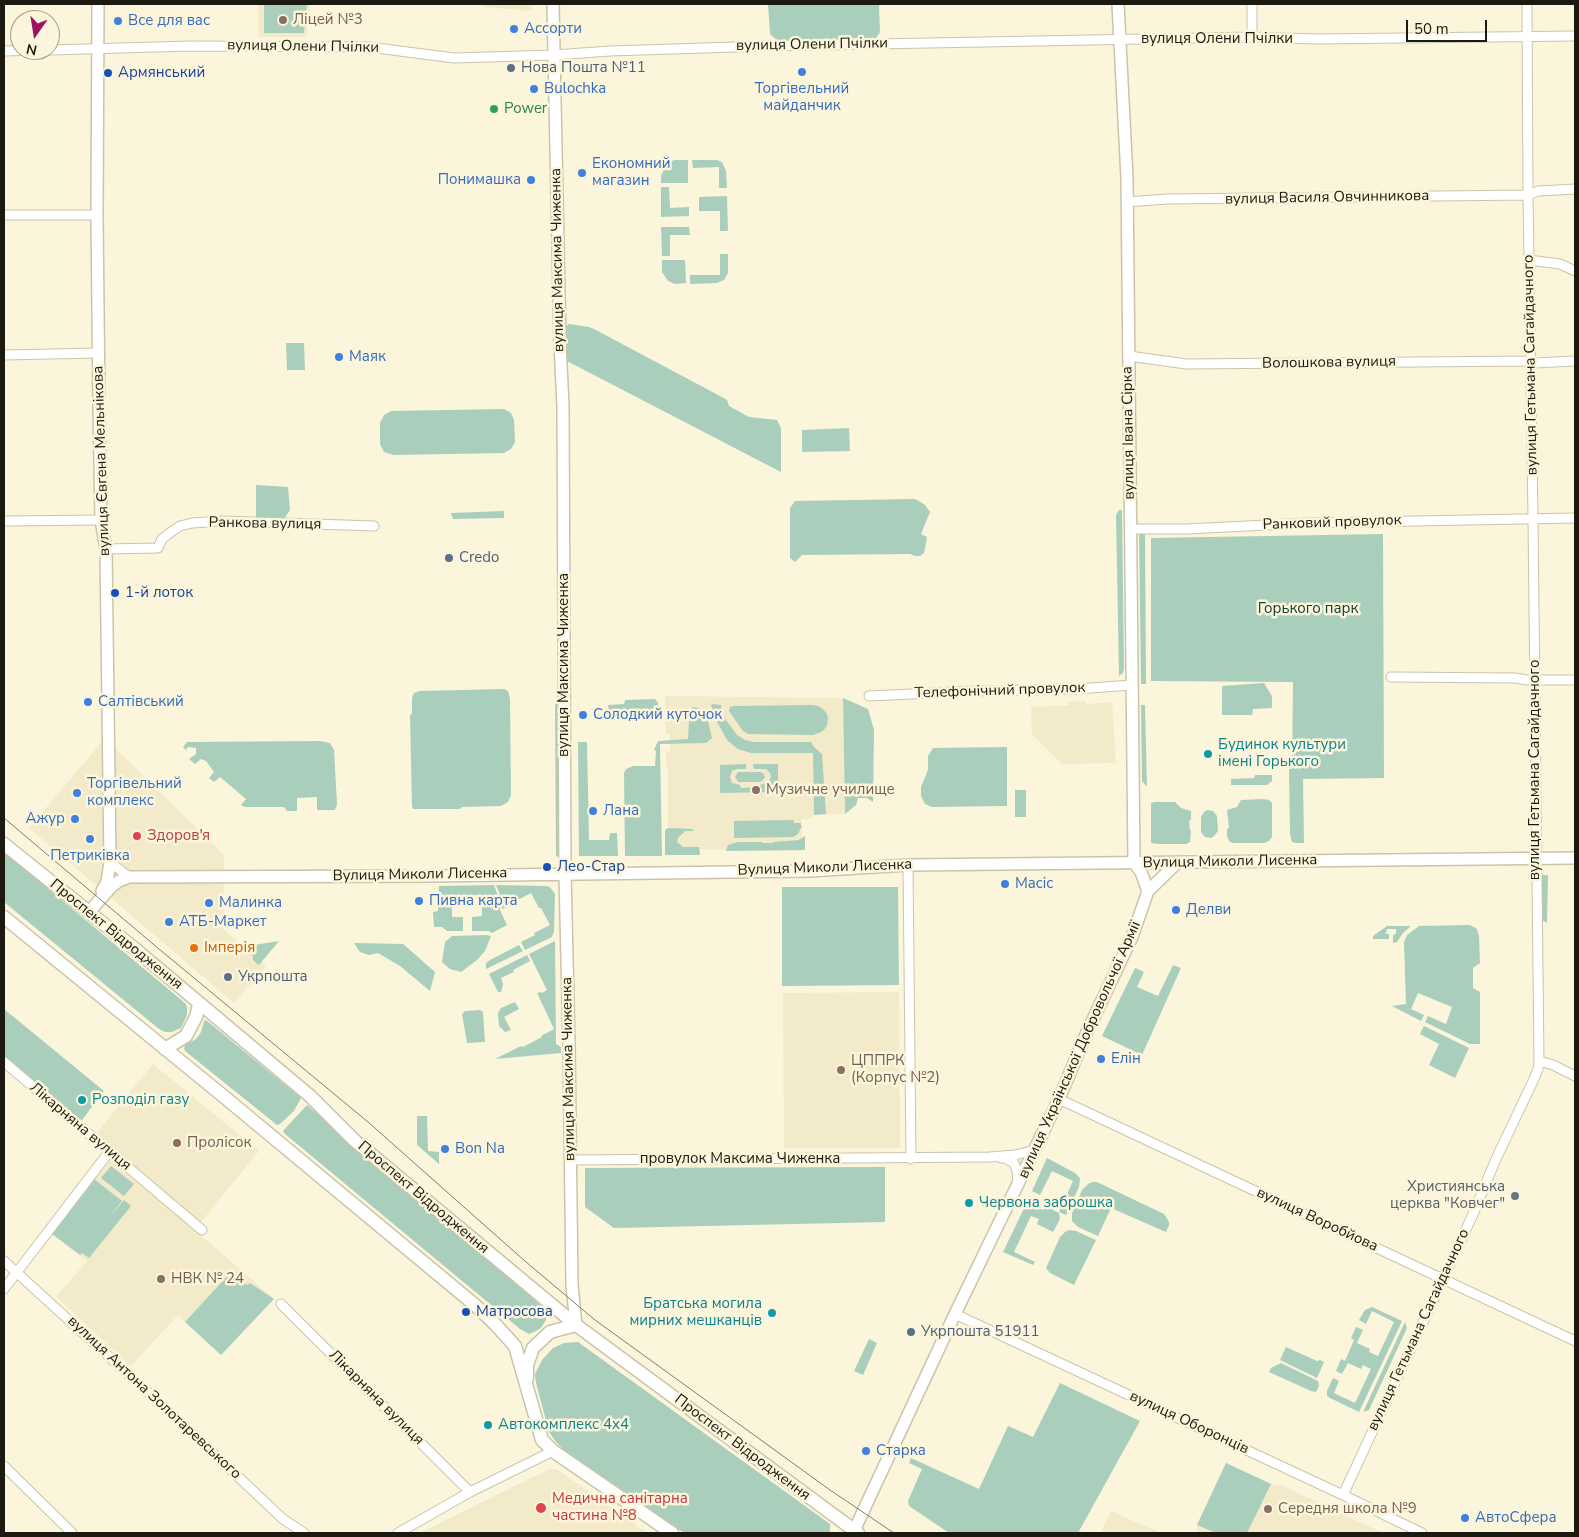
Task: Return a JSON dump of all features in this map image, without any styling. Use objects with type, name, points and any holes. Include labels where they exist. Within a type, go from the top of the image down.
[{"type":"main road","name":"Проспект Відродження","points":[[4,844],[310,1096],[354,1140],[576,1325],[855,1532]]},
{"type":"main road","points":[[4,918],[478,1308],[515,1346],[542,1440],[553,1451],[672,1533]]},
{"type":"main road","points":[[165,1049],[186,1036],[196,1017],[199,1004]]},
{"type":"main road","points":[[526,1389],[527,1366],[532,1348],[550,1332],[576,1325]]},
{"type":"street","name":"вулиця Євгена Мельнікова","points":[[88,912],[107,882],[110,862],[106,549],[101,520],[98,354],[98,4]]},
{"type":"street","name":"вулиця Максима Чиженка","points":[[553,4],[563,406],[565,874],[572,1285],[576,1325]]},
{"type":"street","name":"вулиця Івана Сірка","points":[[1118,4],[1127,202],[1134,863]]},
{"type":"street","points":[[1252,4],[1252,37]]},
{"type":"street","name":"вулиця Гетьмана Сагайдачного","points":[[1343,1495],[1474,1212],[1496,1159],[1534,1079],[1539,1061],[1527,4]]},
{"type":"street","name":"вулиця Олени Пчілки","points":[[60,50],[190,46],[369,47],[454,58],[757,46],[1252,37],[1318,39],[1575,36]]},
{"type":"street","name":"вулиця Василя Овчинникова","points":[[1127,202],[1528,195],[1538,191],[1575,189]]},
{"type":"street","points":[[4,215],[97,215]]},
{"type":"street","points":[[1529,260],[1560,264],[1575,271]]},
{"type":"street","points":[[4,355],[98,354]]},
{"type":"street","name":"Волошкова вулиця","points":[[1129,356],[1186,364],[1530,361],[1535,363],[1575,361]]},
{"type":"street","name":"Ранковий провулок","points":[[1130,529],[1575,518]]},
{"type":"street","points":[[4,521],[101,520]]},
{"type":"street","name":"Ранкова вулиця","points":[[106,549],[158,548],[162,539],[170,532],[180,526],[192,523],[223,521],[374,526]]},
{"type":"street","points":[[1391,677],[1575,680]]},
{"type":"street","name":"Телефонічний провулок","points":[[868,696],[1076,689],[1132,685]]},
{"type":"street","name":"Вулиця Миколи Лисенка","points":[[129,877],[809,871],[908,866],[1575,858]]},
{"type":"street","points":[[88,912],[112,886],[129,877],[110,862]]},
{"type":"street","name":"вулиця Української Добровольчої Армії","points":[[855,1532],[955,1314],[1059,1100],[1087,1032],[1132,937],[1148,891],[1178,862]]},
{"type":"street","points":[[1134,863],[1141,872],[1148,891]]},
{"type":"street","points":[[908,866],[911,1159]]},
{"type":"street","points":[[1539,1061],[1553,1065],[1575,1076]]},
{"type":"street","name":"Лікарняна вулиця","points":[[4,1062],[202,1230]]},
{"type":"street","name":"вулиця Воробйова","points":[[1059,1100],[1575,1341]]},
{"type":"street","name":"провулок Максима Чиженка","points":[[570,1160],[911,1159],[990,1157],[1015,1155],[1035,1150]]},
{"type":"street","points":[[4,1288],[109,1152]]},
{"type":"street","points":[[990,1157],[1005,1158],[1014,1162],[1018,1170],[1017,1188]]},
{"type":"street","name":"вулиця Антона Золотаревського","points":[[4,1261],[170,1412],[283,1519],[304,1533]]},
{"type":"street","name":"Лікарняна вулиця","points":[[282,1304],[470,1492]]},
{"type":"street","name":"вулиця Оборонців","points":[[955,1314],[1422,1533]]},
{"type":"street","points":[[398,1533],[470,1492],[553,1451]]},
{"type":"street","points":[[4,1466],[72,1533]]},
{"type":"shaded area","name":"Ліцей №3","points":[[258,4],[310,4],[307,37],[259,37]]},
{"type":"shaded area","points":[[481,4],[532,4],[532,11],[483,7]]},
{"type":"shaded area","name":"Музичне училище","points":[[665,696],[843,698],[845,814],[814,815],[808,819],[801,819],[803,851],[668,849],[668,767],[666,767],[666,752],[670,752],[670,735],[666,734]]},
{"type":"shaded area","points":[[1086,701],[1086,704],[1112,702],[1116,763],[1062,764],[1032,734],[1031,707],[1069,705],[1069,702]]},
{"type":"shaded area","points":[[105,738],[224,855],[224,930],[266,966],[234,1003],[29,828]]},
{"type":"shaded area","name":"ЦППРК (Корпус №2)","points":[[899,992],[900,1148],[784,1148],[783,993]]},
{"type":"shaded area","name":"Пролісок","points":[[153,1064],[259,1151],[200,1223],[94,1136]]},
{"type":"shaded area","name":"НВК № 24","points":[[110,1158],[274,1299],[221,1355],[178,1315],[131,1366],[56,1297],[87,1261],[50,1233]]},
{"type":"shaded area","name":"Середня школа №9","points":[[1226,1463],[1271,1484],[1283,1486],[1383,1533],[1197,1533],[1197,1525]]},
{"type":"shaded area","name":"Медична санітарна частина №8","points":[[549,1469],[557,1469],[647,1533],[420,1533]]},
{"type":"shaded area","points":[[1111,1511],[1161,1533],[1101,1533]]},
{"type":"green space","name":"Ліцей №3","points":[[264,4],[307,4],[304,33],[264,33]]},
{"type":"green space","points":[[768,4],[879,4],[880,32],[876,38],[778,41],[770,34]]},
{"type":"green space","points":[[674,160],[688,160],[688,183],[661,183],[664,169],[668,163]]},
{"type":"green space","points":[[692,160],[717,160],[722,162],[726,171],[727,188],[719,188],[719,167],[693,168]]},
{"type":"green space","points":[[661,187],[669,187],[670,208],[689,207],[689,216],[661,217]]},
{"type":"green space","points":[[727,196],[728,231],[720,231],[720,211],[699,211],[699,197]]},
{"type":"green space","points":[[661,227],[689,227],[690,235],[670,235],[670,256],[662,256]]},
{"type":"green space","points":[[720,254],[728,254],[728,273],[724,280],[717,283],[690,284],[690,275],[720,275]]},
{"type":"green space","points":[[662,260],[685,260],[686,283],[675,284],[668,281],[662,272]]},
{"type":"green space","points":[[569,324],[594,329],[720,396],[727,400],[729,406],[749,417],[777,420],[781,428],[781,472],[565,360],[565,327]]},
{"type":"green space","points":[[286,343],[304,343],[305,370],[287,370]]},
{"type":"green space","points":[[504,409],[511,413],[514,420],[515,442],[511,449],[504,453],[394,455],[384,452],[380,444],[380,423],[384,415],[391,411]]},
{"type":"green space","points":[[849,428],[850,451],[802,452],[802,430]]},
{"type":"green space","points":[[256,485],[288,487],[290,510],[284,519],[256,518]]},
{"type":"green space","points":[[914,499],[925,505],[930,512],[921,534],[927,537],[924,553],[920,556],[910,554],[802,555],[795,562],[790,558],[790,508],[795,501]]},
{"type":"green space","points":[[1119,510],[1122,510],[1124,669],[1123,673],[1119,676],[1116,515]]},
{"type":"green space","points":[[504,511],[504,518],[453,519],[451,513]]},
{"type":"green space","points":[[1139,531],[1145,531],[1146,684],[1141,684]]},
{"type":"green space","name":"Горького парк","points":[[1383,534],[1384,778],[1303,779],[1304,843],[1292,842],[1290,834],[1289,769],[1292,769],[1293,682],[1151,681],[1151,538]]},
{"type":"green space","points":[[1264,683],[1272,696],[1272,708],[1253,709],[1252,715],[1222,715],[1222,686]]},
{"type":"green space","points":[[504,689],[508,691],[510,699],[511,795],[508,802],[501,806],[462,807],[460,809],[413,809],[410,715],[412,714],[412,698],[414,693],[419,691]]},
{"type":"green space","points":[[843,698],[868,709],[874,730],[873,802],[867,798],[858,798],[856,805],[845,814]]},
{"type":"green space","points":[[655,699],[658,703],[658,711],[609,712],[608,705],[624,704],[625,700]]},
{"type":"green space","points":[[555,702],[559,707],[560,857],[556,856]]},
{"type":"green space","points":[[711,705],[721,705],[723,716],[737,735],[745,740],[753,742],[811,742],[822,754],[826,814],[814,815],[813,753],[751,753],[738,749],[727,740],[717,722]]},
{"type":"green space","points":[[812,705],[823,709],[828,719],[824,730],[813,735],[748,734],[743,731],[729,711],[730,707],[734,706]]},
{"type":"green space","points":[[1141,705],[1145,705],[1147,787],[1142,781]]},
{"type":"green space","points":[[692,707],[699,708],[707,717],[712,738],[706,743],[660,744],[662,856],[625,856],[624,773],[626,769],[633,766],[655,766],[656,751],[654,750],[658,741],[688,739],[689,721],[693,720]]},
{"type":"green space","points":[[320,741],[330,743],[334,750],[337,804],[334,810],[317,810],[317,797],[297,798],[297,811],[287,811],[284,807],[245,807],[241,805],[246,799],[220,777],[214,782],[209,778],[214,772],[206,761],[201,759],[195,764],[189,759],[196,754],[196,748],[188,747],[186,750],[183,747],[187,742]]},
{"type":"green space","points":[[578,742],[587,742],[589,840],[609,840],[610,833],[617,833],[618,856],[579,856]]},
{"type":"green space","points":[[1007,747],[1007,806],[932,807],[925,804],[921,796],[921,787],[928,770],[928,756],[933,748]]},
{"type":"green space","points":[[746,764],[746,769],[732,771],[730,777],[732,783],[740,785],[741,788],[759,787],[769,782],[771,776],[766,769],[754,769],[753,764],[778,764],[778,792],[720,793],[720,765]]},
{"type":"green space","points":[[738,772],[760,772],[765,777],[760,782],[738,782],[735,777]]},
{"type":"green space","points":[[1255,775],[1272,775],[1272,781],[1267,785],[1231,785],[1231,779],[1254,778]]},
{"type":"green space","points":[[1015,790],[1026,790],[1026,817],[1015,817]]},
{"type":"green space","points":[[1241,800],[1269,800],[1272,803],[1272,837],[1269,841],[1264,843],[1232,843],[1229,841],[1227,836],[1227,829],[1229,828],[1227,810],[1237,807]]},
{"type":"green space","points":[[1175,802],[1181,808],[1191,811],[1191,820],[1189,821],[1191,831],[1190,842],[1186,844],[1151,843],[1151,803]]},
{"type":"green space","points":[[1207,810],[1213,811],[1217,816],[1218,831],[1211,838],[1205,837],[1201,832],[1201,817]]},
{"type":"green space","points":[[794,820],[794,823],[801,823],[802,826],[798,834],[793,837],[734,838],[734,821]]},
{"type":"green space","points":[[668,828],[693,829],[693,831],[685,831],[678,838],[677,842],[683,847],[699,847],[700,855],[665,855],[665,830]]},
{"type":"green space","points":[[805,836],[805,850],[726,851],[728,845],[738,842],[773,843],[799,840]]},
{"type":"green space","points":[[4,852],[185,1003],[187,1015],[181,1028],[172,1032],[165,1032],[159,1029],[4,902]]},
{"type":"green space","points":[[1542,875],[1548,875],[1547,923],[1542,920]]},
{"type":"green space","points":[[494,885],[500,910],[507,925],[492,933],[489,931],[472,931],[472,917],[482,916],[482,895],[452,895],[452,917],[463,917],[463,931],[447,931],[442,927],[434,927],[433,912],[438,911],[439,886]]},
{"type":"green space","points":[[496,885],[550,887],[555,894],[554,931],[552,937],[525,950],[521,942],[550,925],[531,893],[502,909]]},
{"type":"green space","points":[[782,887],[898,887],[899,985],[782,986]]},
{"type":"green space","points":[[1470,925],[1477,929],[1479,936],[1480,963],[1473,968],[1473,988],[1480,992],[1480,1044],[1470,1044],[1425,1022],[1428,1016],[1446,1024],[1452,1007],[1418,993],[1411,1009],[1424,1015],[1421,1021],[1392,1006],[1406,1004],[1404,942],[1407,935],[1419,926]]},
{"type":"green space","points":[[1387,926],[1411,926],[1397,942],[1393,943],[1393,935],[1396,934],[1396,929],[1387,929],[1386,934],[1389,934],[1389,939],[1373,939],[1373,936]]},
{"type":"green space","points":[[452,936],[491,936],[485,951],[477,960],[461,972],[450,969],[442,962],[445,942]]},
{"type":"green space","points":[[279,941],[259,965],[253,960],[252,948],[254,945]]},
{"type":"green space","points":[[555,941],[556,1044],[561,1047],[561,1053],[495,1059],[521,1046],[523,1047],[554,1029],[537,993],[547,990],[529,954]]},
{"type":"green space","points":[[354,943],[403,944],[435,972],[430,991],[400,966],[378,953],[369,955],[360,952]]},
{"type":"green space","points":[[519,945],[523,951],[486,969],[486,963],[490,960]]},
{"type":"green space","points":[[527,955],[530,961],[501,978],[503,984],[501,992],[498,992],[489,974]]},
{"type":"green space","points":[[1173,965],[1181,968],[1142,1055],[1102,1036],[1135,968],[1144,972],[1137,987],[1158,996]]},
{"type":"green space","points":[[515,1002],[519,1009],[504,1017],[511,1030],[505,1032],[499,1026],[498,1013],[501,1008]]},
{"type":"green space","points":[[4,1009],[104,1091],[82,1120],[74,1118],[4,1058]]},
{"type":"green space","points":[[480,1010],[483,1012],[485,1042],[467,1043],[462,1014],[465,1011]]},
{"type":"green space","points":[[206,1020],[301,1098],[294,1111],[280,1124],[277,1125],[185,1051],[185,1045],[196,1039]]},
{"type":"green space","points":[[1424,1026],[1469,1048],[1455,1078],[1429,1065],[1439,1044],[1420,1034]]},
{"type":"green space","points":[[307,1105],[538,1303],[545,1310],[546,1320],[541,1328],[529,1334],[520,1329],[285,1134],[283,1131]]},
{"type":"green space","points":[[417,1116],[427,1116],[428,1151],[439,1152],[439,1164],[417,1145]]},
{"type":"green space","points":[[1047,1158],[1075,1173],[1080,1178],[1079,1187],[1066,1215],[1059,1212],[1073,1181],[1052,1171],[1040,1195],[1032,1191]]},
{"type":"green space","points":[[111,1166],[134,1184],[124,1196],[101,1178]]},
{"type":"green space","points":[[885,1167],[885,1222],[614,1228],[585,1207],[585,1168]]},
{"type":"green space","points":[[94,1179],[122,1201],[107,1220],[124,1200],[131,1206],[89,1258],[82,1253],[80,1255],[51,1233]]},
{"type":"green space","points":[[1092,1182],[1097,1182],[1164,1214],[1169,1222],[1166,1232],[1111,1208],[1098,1236],[1078,1227],[1072,1221],[1072,1213],[1082,1190]]},
{"type":"green space","points":[[1030,1196],[1038,1200],[1035,1207],[1043,1210],[1045,1206],[1059,1213],[1060,1219],[1053,1232],[1037,1224],[1039,1219],[1031,1216],[1014,1252],[1035,1262],[1033,1265],[1003,1252]]},
{"type":"green space","points":[[1069,1230],[1096,1240],[1074,1285],[1050,1273],[1046,1268],[1060,1237]]},
{"type":"green space","points":[[231,1272],[247,1285],[250,1283],[274,1299],[221,1355],[185,1322]]},
{"type":"green space","points":[[1372,1307],[1402,1321],[1359,1412],[1330,1398],[1327,1396],[1327,1391],[1333,1378],[1339,1381],[1334,1393],[1355,1403],[1371,1369],[1363,1365],[1361,1369],[1348,1363],[1342,1374],[1336,1371],[1341,1359],[1345,1361],[1354,1340],[1351,1338],[1356,1327],[1363,1330],[1357,1343],[1370,1349],[1369,1352],[1378,1356],[1394,1322],[1372,1311],[1366,1324],[1359,1320],[1365,1310]]},
{"type":"green space","points":[[1405,1322],[1407,1328],[1369,1410],[1363,1412]]},
{"type":"green space","points":[[869,1339],[877,1343],[863,1375],[854,1371]]},
{"type":"green space","points":[[578,1342],[830,1524],[830,1533],[684,1533],[564,1450],[549,1432],[535,1374],[542,1360],[553,1348],[564,1343]]},
{"type":"green space","points":[[1286,1347],[1317,1361],[1324,1362],[1317,1378],[1280,1360]]},
{"type":"green space","points":[[1281,1363],[1318,1381],[1319,1386],[1316,1392],[1269,1372],[1271,1368]]},
{"type":"green space","points":[[1060,1383],[1140,1421],[1078,1533],[949,1533],[909,1506],[908,1501],[922,1469],[909,1463],[911,1458],[979,1489],[1008,1426],[1033,1437]]},
{"type":"green space","points":[[1226,1463],[1271,1484],[1247,1533],[1216,1533],[1197,1525]]},
{"type":"tram line","points":[[4,818],[368,1122],[526,1262],[595,1320],[830,1490],[894,1533]]},
{"type":"place","name":"Ліцей №3","points":[[283,20]]},
{"type":"place","name":"Все для вас","points":[[118,21]]},
{"type":"place","name":"Ассорти","points":[[514,29]]},
{"type":"place","name":"Нова Пошта №11","points":[[511,68]]},
{"type":"place","name":"Торгівельний майданчик","points":[[802,72]]},
{"type":"place","name":"Армянський","points":[[108,73]]},
{"type":"place","name":"Bulochka","points":[[534,89]]},
{"type":"place","name":"Power","points":[[494,109]]},
{"type":"place","name":"Економний магазин","points":[[582,173]]},
{"type":"place","name":"Понимашка","points":[[531,180]]},
{"type":"place","name":"Маяк","points":[[339,357]]},
{"type":"place","name":"Credo","points":[[449,558]]},
{"type":"place","name":"1-й лоток","points":[[115,593]]},
{"type":"place","name":"Салтівський","points":[[88,702]]},
{"type":"place","name":"Солодкий куточок","points":[[583,715]]},
{"type":"place","name":"Будинок культури імені Горького","points":[[1208,754]]},
{"type":"place","name":"Музичне училище","points":[[756,790]]},
{"type":"place","name":"Торгівельний комплекс","points":[[77,793]]},
{"type":"place","name":"Лана","points":[[593,811]]},
{"type":"place","name":"Ажур","points":[[75,819]]},
{"type":"place","name":"Здоров'я","points":[[137,836]]},
{"type":"place","name":"Петриківка","points":[[90,839]]},
{"type":"place","name":"Лео-Стар","points":[[547,867]]},
{"type":"place","name":"Macic","points":[[1005,884]]},
{"type":"place","name":"Пивна карта","points":[[419,901]]},
{"type":"place","name":"Малинка","points":[[209,903]]},
{"type":"place","name":"Делви","points":[[1176,910]]},
{"type":"place","name":"АТБ-Маркет","points":[[169,922]]},
{"type":"place","name":"Імперія","points":[[194,948]]},
{"type":"place","name":"Укрпошта","points":[[228,977]]},
{"type":"place","name":"Елін","points":[[1101,1059]]},
{"type":"place","name":"ЦППРК (Корпус №2)","points":[[841,1070]]},
{"type":"place","name":"Розподіл газу","points":[[82,1100]]},
{"type":"place","name":"Пролісок","points":[[177,1143]]},
{"type":"place","name":"Bon Na","points":[[445,1149]]},
{"type":"place","name":"Християнська церква \"Ковчег\"","points":[[1515,1196]]},
{"type":"place","name":"Червона заброшка","points":[[969,1203]]},
{"type":"place","name":"НВК № 24","points":[[161,1279]]},
{"type":"place","name":"Матросова","points":[[466,1312]]},
{"type":"place","name":"Братська могила мирних мешканців","points":[[772,1313]]},
{"type":"place","name":"Укрпошта 51911","points":[[911,1332]]},
{"type":"place","name":"Автокомплекс 4x4","points":[[488,1425]]},
{"type":"place","name":"Старка","points":[[866,1451]]},
{"type":"place","name":"Медична санітарна частина №8","points":[[541,1508]]},
{"type":"place","name":"Середня школа №9","points":[[1268,1509]]},
{"type":"place","name":"АвтоСфера","points":[[1465,1518]]}]
